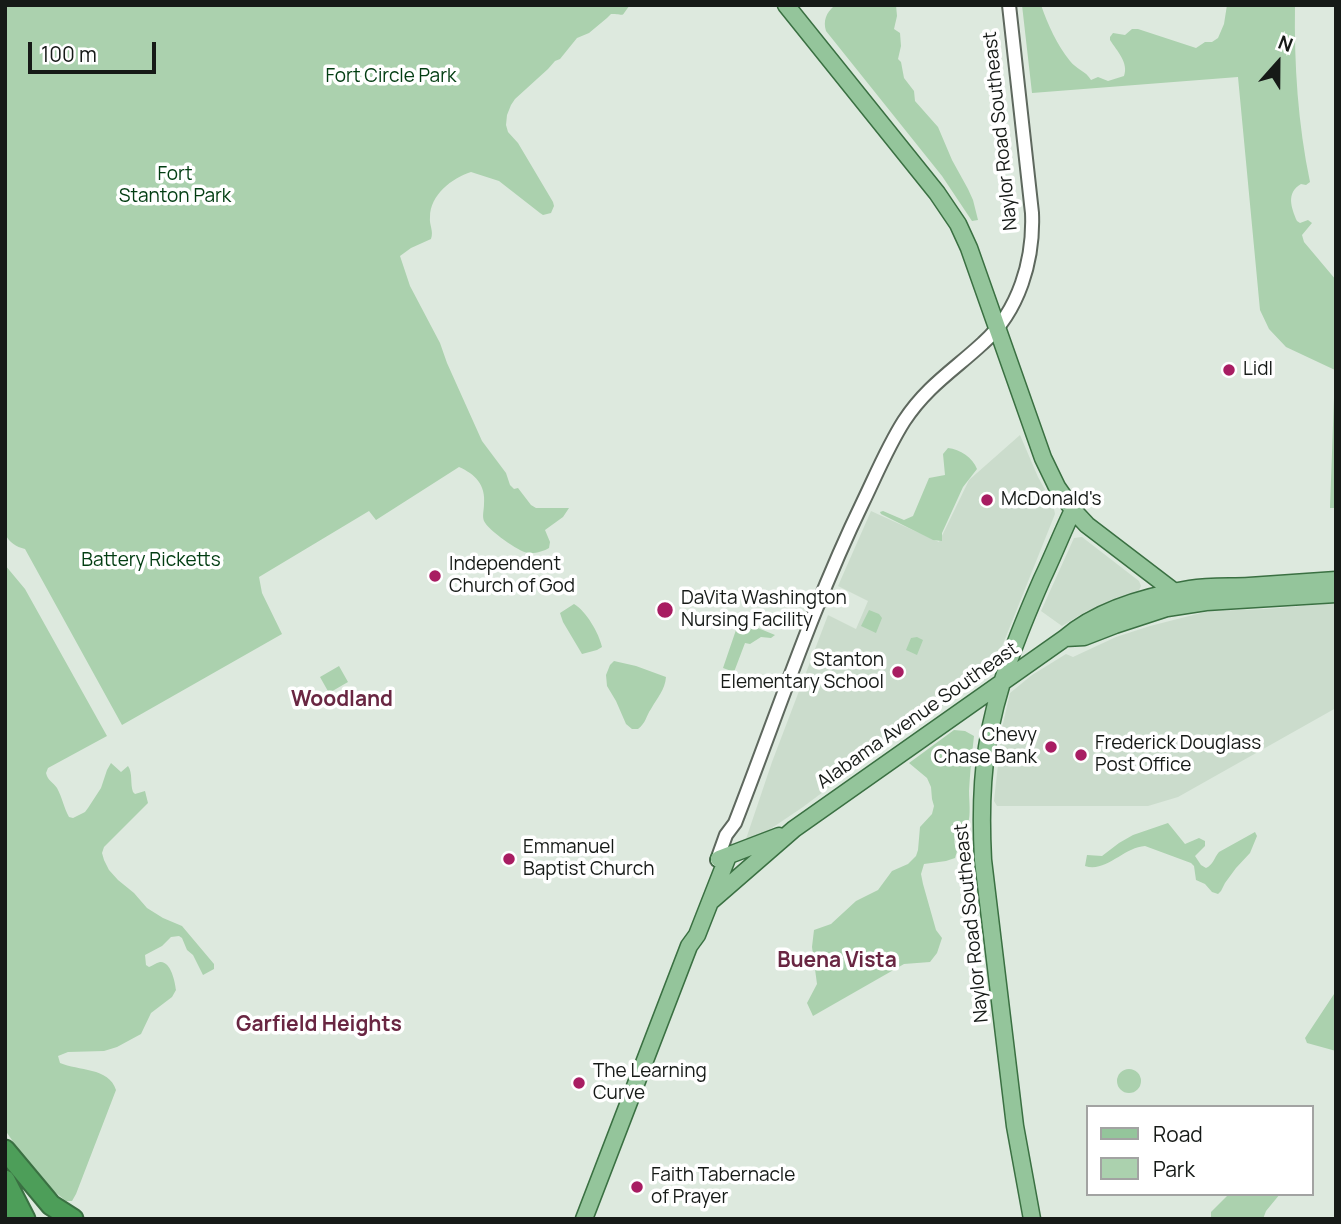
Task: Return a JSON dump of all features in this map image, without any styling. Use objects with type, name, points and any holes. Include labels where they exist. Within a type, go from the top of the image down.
[{"type":"highway","points":[[5,1150],[51,1205],[73,1219]]},
{"type":"highway","points":[[5,1181],[25,1219]]},
{"type":"highway","points":[[5,1214],[8,1219]]},
{"type":"main road","points":[[786,5],[950,210],[969,248],[1043,458],[1073,510],[1090,527],[1181,599]]},
{"type":"main road","name":"Naylor Road Southeast","points":[[1032,1219],[1015,1126],[983,860],[985,760],[1001,682],[1073,510]]},
{"type":"main road","name":"Alabama Avenue Southeast","points":[[710,902],[794,829],[1065,638],[1084,637],[1167,608],[1191,589],[1336,580]]},
{"type":"main road","name":"Alabama Avenue Southeast","points":[[1181,599],[1206,602],[1336,594]]},
{"type":"main road","name":"Alabama Avenue Southeast","points":[[689,946],[689,933],[722,858],[794,829]]},
{"type":"main road","name":"Alabama Avenue Southeast","points":[[584,1219],[689,946],[697,935],[710,902],[722,858]]},
{"type":"street","name":"Naylor Road Southeast","points":[[722,858],[734,838],[735,823],[828,579],[898,430],[915,405],[939,379],[985,342],[997,328],[1014,301],[1024,277],[1033,228],[1009,5]]},
{"type":"shaded area","name":"Stanton Elementary School","points":[[1020,435],[1053,504],[1055,514],[993,669],[803,807],[760,836],[746,839],[828,615],[856,629],[868,601],[838,586],[871,511],[939,542],[969,480]]},
{"type":"shaded area","points":[[1082,537],[1139,581],[1141,586],[1138,592],[1087,611],[1062,626],[1041,611],[1074,538]]},
{"type":"shaded area","points":[[1336,603],[1336,708],[1178,797],[1148,806],[997,806],[994,801],[1002,728],[1010,693],[1032,675],[1066,654],[1073,657],[1116,637],[1209,611]]},
{"type":"green space","points":[[5,5],[630,5],[622,15],[611,14],[589,33],[577,38],[560,59],[515,99],[507,115],[508,132],[518,143],[553,202],[551,213],[543,215],[499,181],[471,172],[457,178],[438,195],[431,209],[431,239],[400,256],[410,286],[440,343],[482,441],[506,473],[510,485],[514,489],[518,488],[536,508],[569,508],[563,517],[545,530],[550,542],[549,548],[536,553],[524,552],[491,530],[483,519],[484,497],[481,486],[470,473],[459,467],[376,520],[369,511],[259,577],[262,593],[282,634],[122,725],[25,549],[13,544],[5,534]]},
{"type":"green space","points":[[896,5],[894,29],[900,33],[898,59],[904,78],[914,91],[915,101],[938,127],[973,200],[978,220],[972,221],[942,176],[826,31],[827,14],[834,6]]},
{"type":"green space","points":[[1022,5],[1041,5],[1053,34],[1070,61],[1091,80],[1098,77],[1108,81],[1124,76],[1125,71],[1122,57],[1110,40],[1113,33],[1125,35],[1132,29],[1138,29],[1196,48],[1218,38],[1224,24],[1227,5],[1295,5],[1298,94],[1310,182],[1296,188],[1291,201],[1297,221],[1300,223],[1308,220],[1312,223],[1302,235],[1304,242],[1336,280],[1336,508],[1330,508],[1335,370],[1286,347],[1269,329],[1260,310],[1238,77],[1032,93]]},
{"type":"green space","points":[[948,448],[966,455],[977,469],[963,487],[942,533],[942,541],[933,540],[881,514],[883,511],[904,520],[913,516],[929,478],[945,475],[943,454]]},
{"type":"green space","points":[[5,565],[25,589],[107,736],[48,768],[48,778],[57,788],[69,817],[73,818],[88,808],[101,788],[111,763],[121,772],[128,766],[133,792],[135,794],[145,791],[148,803],[104,847],[104,860],[109,870],[147,908],[182,926],[214,964],[214,969],[203,975],[182,938],[171,937],[162,946],[145,955],[146,965],[149,967],[160,962],[167,965],[176,990],[172,997],[151,1013],[141,1034],[104,1051],[68,1052],[58,1056],[60,1063],[67,1066],[107,1077],[116,1090],[72,1201],[66,1201],[39,1179],[5,1130]]},
{"type":"green space","points":[[574,604],[595,629],[602,647],[597,650],[582,654],[563,622],[560,613]]},
{"type":"green space","points":[[869,610],[882,618],[876,633],[861,626]]},
{"type":"green space","points":[[741,621],[775,635],[771,638],[761,637],[750,644],[745,643],[734,672],[723,668]]},
{"type":"green space","points":[[911,638],[923,640],[917,655],[906,650]]},
{"type":"green space","points":[[614,661],[666,677],[660,694],[638,729],[632,729],[626,724],[607,686],[606,675]]},
{"type":"green space","points":[[339,666],[348,682],[329,693],[320,677]]},
{"type":"green space","points":[[954,730],[965,731],[974,736],[969,784],[970,812],[968,824],[954,840],[957,851],[955,858],[924,864],[921,874],[936,930],[942,938],[937,953],[930,962],[904,964],[813,1016],[807,1003],[817,984],[812,947],[814,930],[831,924],[856,901],[878,890],[892,871],[908,864],[916,856],[920,827],[932,814],[934,806],[927,778],[909,763]]},
{"type":"green space","points":[[1168,823],[1185,844],[1199,838],[1205,841],[1205,846],[1195,856],[1206,868],[1219,852],[1255,832],[1257,836],[1250,853],[1218,894],[1196,880],[1191,863],[1145,846],[1137,847],[1100,866],[1085,866],[1087,855],[1102,856],[1133,835]]},
{"type":"green space","points":[[1336,991],[1336,1051],[1307,1043],[1305,1038]]},
{"type":"green space","points":[[1129,1069],[1140,1076],[1141,1081],[1134,1092],[1129,1093],[1118,1086],[1117,1081],[1124,1070]]},
{"type":"green space","points":[[1227,1196],[1278,1196],[1263,1219],[1211,1219],[1211,1212]]},
{"type":"place","name":"Lidl","points":[[1229,370]]},
{"type":"place","name":"McDonald's","points":[[987,500]]},
{"type":"place","name":"Independent Church of God","points":[[435,576]]},
{"type":"place","name":"DaVita Washington Nursing Facility","points":[[665,610]]},
{"type":"place","name":"Stanton Elementary School","points":[[898,672]]},
{"type":"place","name":"Chevy Chase Bank","points":[[1051,747]]},
{"type":"place","name":"Frederick Douglass Post Office","points":[[1081,755]]},
{"type":"place","name":"Emmanuel Baptist Church","points":[[509,859]]},
{"type":"place","name":"The Learning Curve","points":[[579,1083]]},
{"type":"place","name":"Faith Tabernacle of Prayer","points":[[637,1187]]},
{"type":"district","name":"Woodland","points":[[342,700]]},
{"type":"district","name":"Buena Vista","points":[[837,961]]},
{"type":"district","name":"Garfield Heights","points":[[319,1025]]},
{"type":"park label","name":"Fort Circle Park","points":[[391,77]]},
{"type":"park label","name":"Fort Stanton Park","points":[[175,186]]},
{"type":"park label","name":"Battery Ricketts","points":[[151,561]]}]
